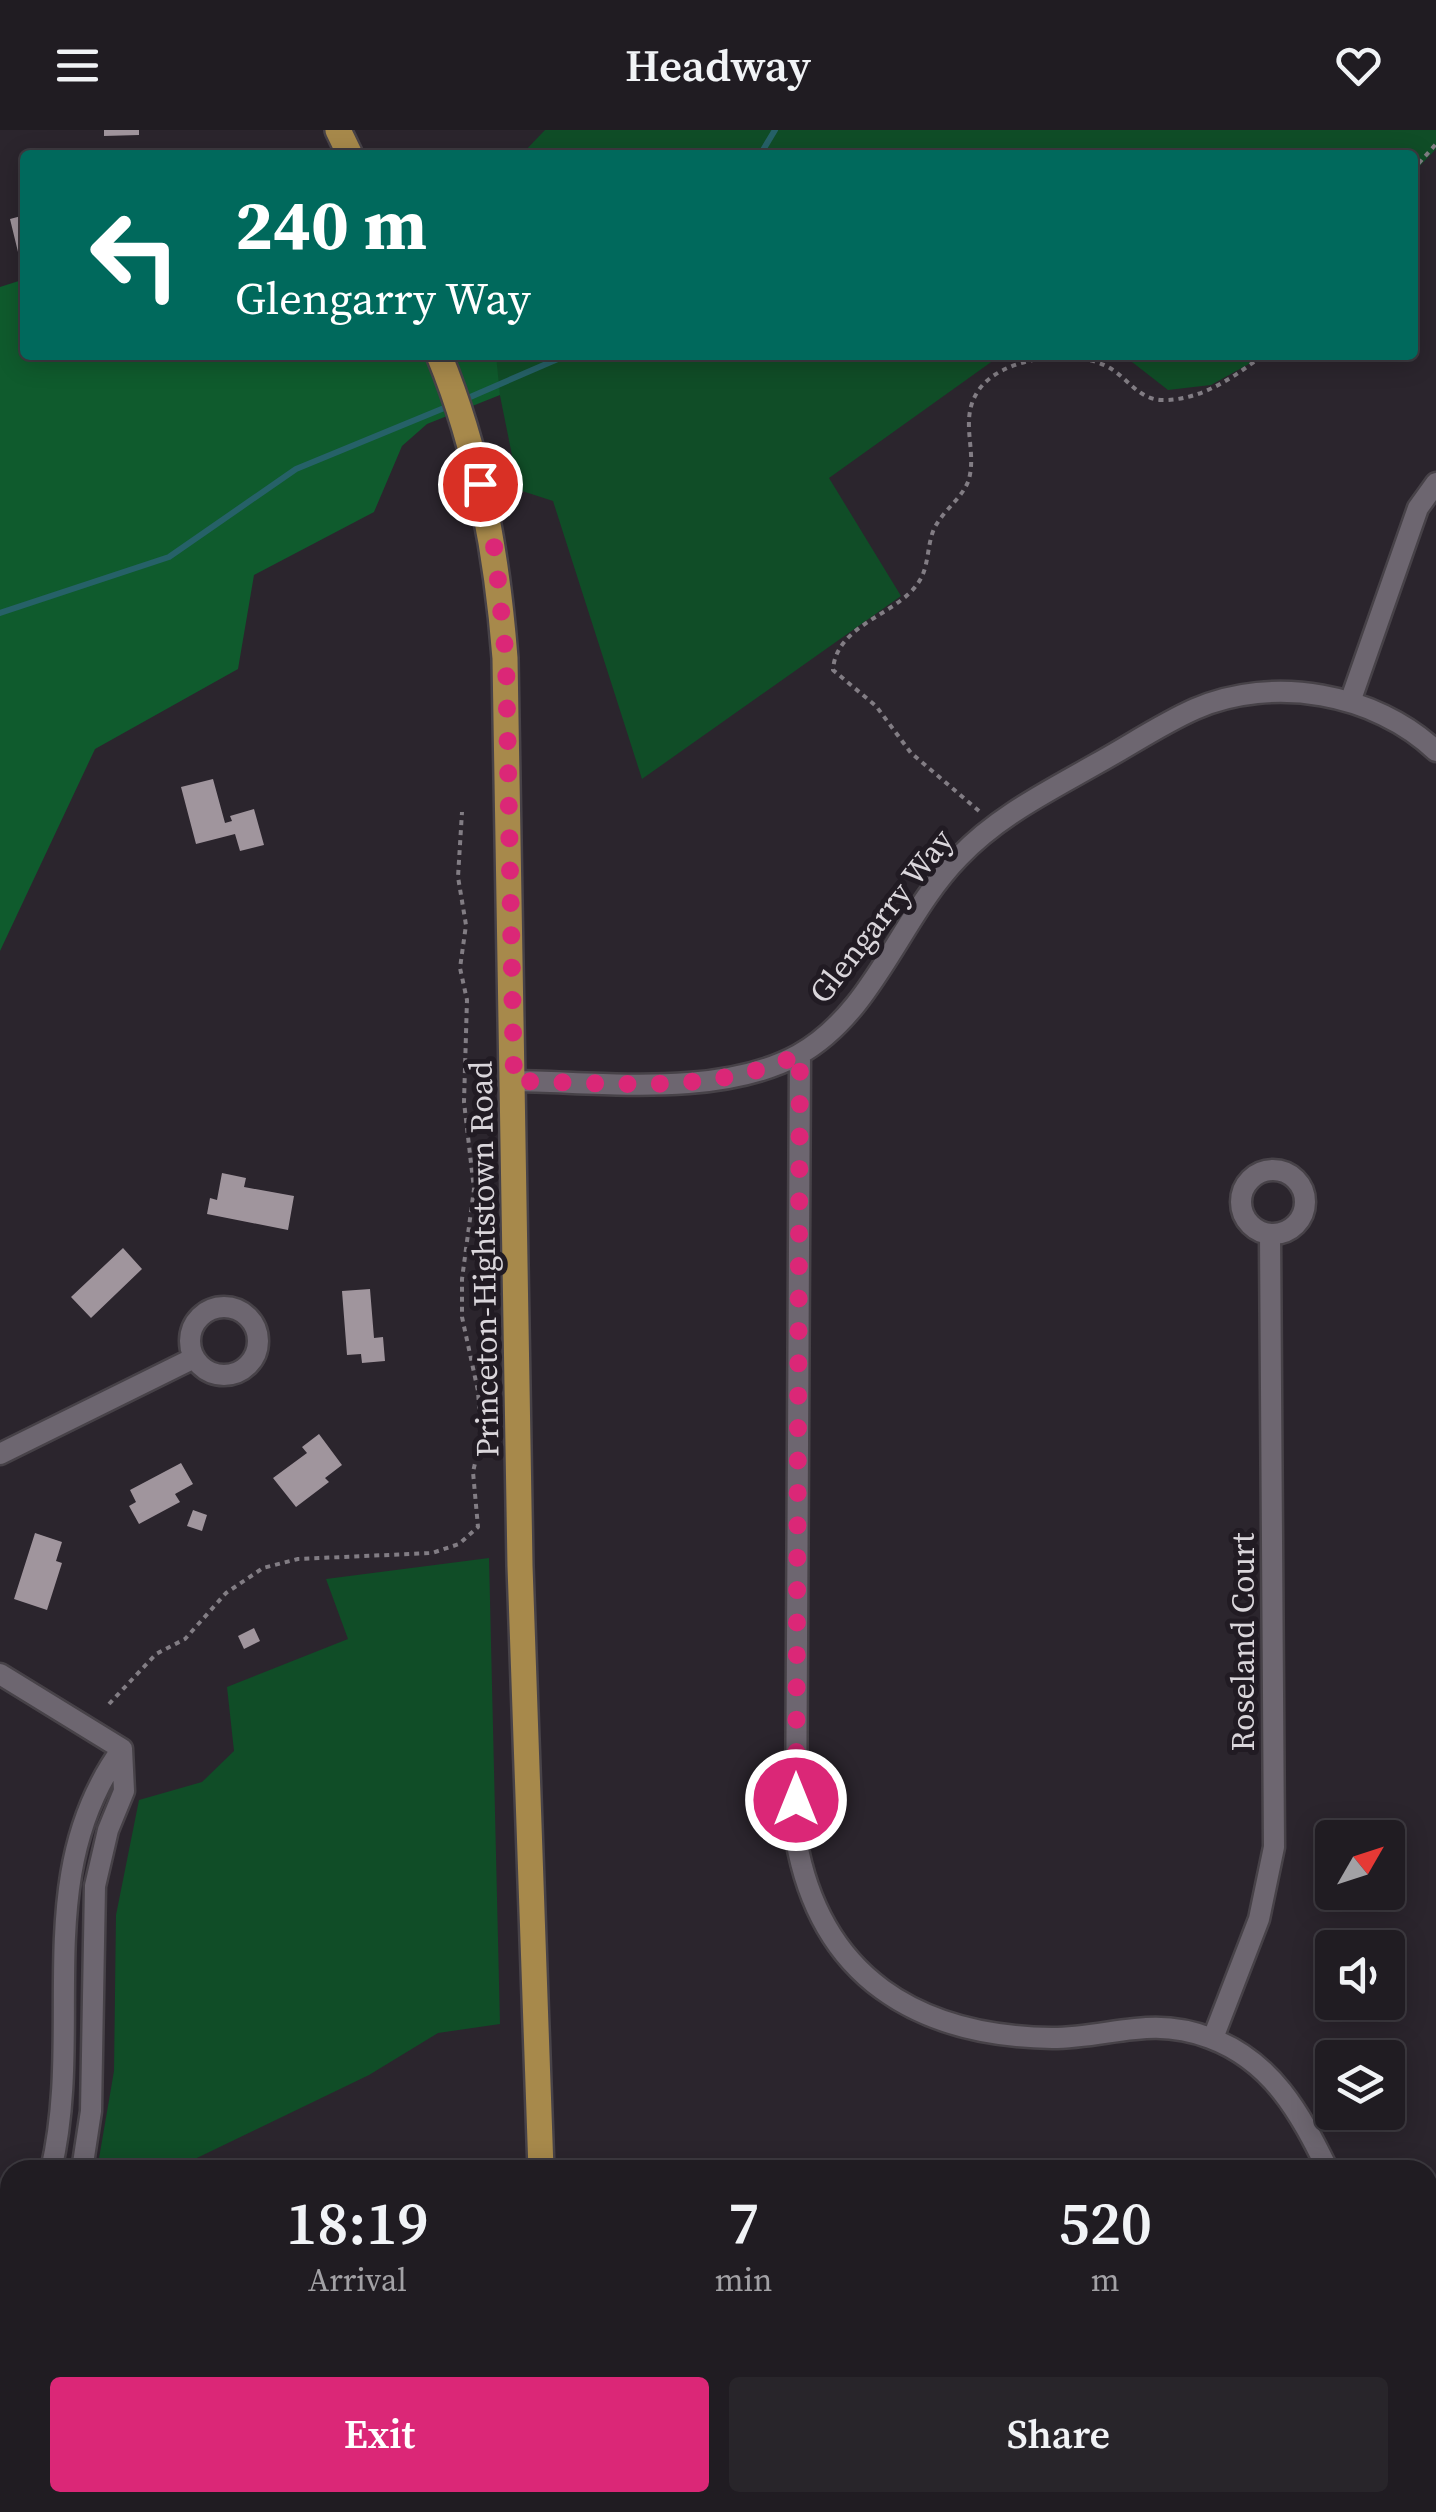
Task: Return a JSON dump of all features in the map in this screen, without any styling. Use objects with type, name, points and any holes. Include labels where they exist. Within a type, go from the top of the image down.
[{"type":"main road","name":"Princeton-Hightstown Road","points":[[442,364],[487,512],[501,601],[514,1081],[520,1566],[541,2160]]},
{"type":"street","points":[[1350,702],[1418,508],[1436,482]]},
{"type":"street","name":"Glengarry Way","points":[[514,1081],[705,1082],[768,1070],[800,1054],[848,1014],[957,858],[1016,810],[1212,702],[1280,692],[1350,702],[1396,722],[1436,751]]},
{"type":"street","points":[[800,1054],[796,1839],[814,1909],[830,1938],[875,1986],[931,2018],[963,2027],[1050,2038],[1156,2026],[1212,2038],[1262,2068],[1284,2091],[1322,2160]]},
{"type":"street","name":"Roseland Court","points":[[1212,2038],[1259,1919],[1274,1847],[1270,1234]]},
{"type":"street","points":[[0,1454],[194,1358]]},
{"type":"street","points":[[0,1674],[122,1748]]},
{"type":"street","points":[[53,2160],[61,2109],[67,1889],[79,1828],[96,1784],[122,1748]]},
{"type":"street","points":[[84,2160],[91,2110],[95,1886],[108,1830],[124,1792],[122,1748]]},
{"type":"path","points":[[1418,164],[1436,144]]},
{"type":"path","points":[[979,810],[911,754],[876,706],[833,670],[844,642],[900,603],[922,577],[933,531],[969,479],[968,420],[978,390],[992,375],[1022,360]]},
{"type":"path","points":[[1085,360],[1109,367],[1142,395],[1158,400],[1225,384],[1256,360]]},
{"type":"path","points":[[109,1704],[156,1654],[185,1639],[226,1593],[263,1568],[298,1559],[432,1552],[459,1544],[478,1527],[473,1472],[481,1437],[479,1406],[462,1316],[462,1279],[474,1189],[464,1102],[467,1000],[460,968],[466,925],[458,877],[462,812]]},
{"type":"green space","points":[[545,130],[1436,130],[1436,149],[1418,168],[1418,150],[526,150]]},
{"type":"green space","points":[[20,281],[20,360],[496,360],[500,395],[427,424],[402,446],[374,512],[254,575],[238,669],[95,749],[0,951],[0,287]]},
{"type":"green space","points":[[495,360],[994,360],[829,478],[901,596],[642,779],[553,501],[519,490]]},
{"type":"green space","points":[[1129,360],[1256,360],[1211,385],[1168,390]]},
{"type":"green space","points":[[489,1558],[500,2024],[438,2033],[369,2075],[193,2160],[99,2160],[114,2071],[116,1915],[139,1800],[202,1782],[234,1751],[227,1687],[348,1639],[326,1579]]},
{"type":"building","points":[[104,130],[139,130],[139,135],[104,136]]},
{"type":"building","points":[[20,216],[18,252],[10,219]]},
{"type":"building","points":[[213,779],[225,823],[232,821],[230,816],[254,809],[264,845],[240,851],[235,834],[196,844],[181,787]]},
{"type":"building","points":[[222,1173],[246,1178],[244,1187],[294,1196],[288,1230],[207,1214],[210,1198],[217,1200]]},
{"type":"building","points":[[123,1248],[142,1269],[91,1318],[71,1297]]},
{"type":"building","points":[[370,1289],[374,1338],[383,1337],[385,1361],[362,1363],[361,1354],[347,1355],[342,1291]]},
{"type":"building","points":[[319,1434],[342,1465],[325,1478],[329,1482],[296,1507],[273,1478],[307,1453],[302,1447]]},
{"type":"building","points":[[181,1463],[193,1484],[175,1494],[180,1502],[139,1524],[129,1506],[136,1502],[130,1490]]},
{"type":"building","points":[[193,1510],[207,1515],[202,1531],[187,1526]]},
{"type":"building","points":[[35,1533],[62,1542],[56,1561],[62,1563],[47,1610],[14,1599]]},
{"type":"building","points":[[254,1628],[260,1641],[244,1649],[238,1636]]},
{"type":"waterway","points":[[763,150],[775,130]]},
{"type":"waterway","points":[[461,401],[555,360]]},
{"type":"waterway","points":[[0,613],[169,557],[296,469],[449,406]]},
{"type":"route","points":[[480,484],[495,551],[506,658],[514,1081],[705,1082],[768,1070],[800,1054],[796,1800]]}]
